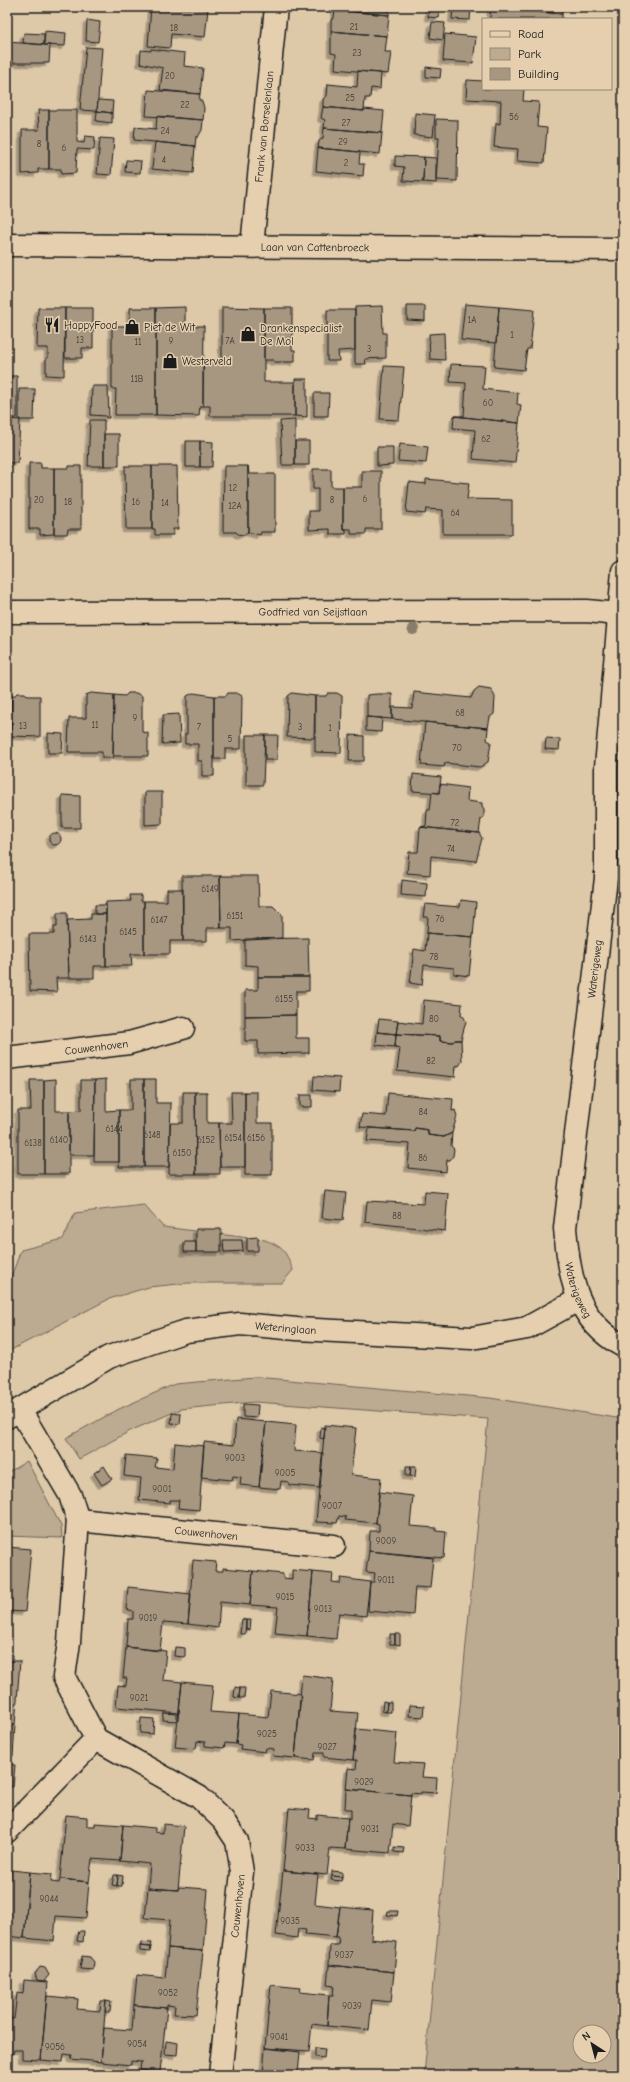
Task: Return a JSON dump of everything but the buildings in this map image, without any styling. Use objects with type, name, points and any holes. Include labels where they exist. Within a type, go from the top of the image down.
[{"type":"street","name":"Frank van Borselenlaan","points":[[252,246],[276,7]]},
{"type":"street","name":"Laan van Cattenbroeck","points":[[7,245],[623,249]]},
{"type":"street","name":"Waterigeweg","points":[[623,571],[618,614],[606,767],[606,878],[565,1228],[568,1261],[578,1300],[589,1318],[612,1340],[623,1346]]},
{"type":"street","name":"Godfried van Seijstlaan","points":[[7,612],[587,611],[618,614]]},
{"type":"street","name":"Couwenhoven","points":[[7,1058],[129,1043],[183,1028]]},
{"type":"street","name":"Weteringlaan","points":[[14,1413],[109,1357],[186,1331],[240,1324],[297,1329],[472,1338],[527,1328],[578,1300]]},
{"type":"street","points":[[7,1831],[96,1739],[64,1678],[78,1520],[70,1495],[14,1413]]},
{"type":"street","name":"Couwenhoven","points":[[78,1520],[334,1546]]},
{"type":"street","name":"Couwenhoven","points":[[96,1739],[199,1798],[223,1820],[237,1840],[242,1872],[220,2075]]},
{"type":"green space","points":[[144,1205],[163,1227],[265,1240],[277,1245],[284,1251],[293,1270],[282,1283],[188,1283],[149,1287],[109,1299],[9,1351],[7,1338],[7,1288],[21,1250],[63,1239],[75,1213]]},
{"type":"green space","points":[[255,1377],[490,1398],[623,1419],[623,2075],[424,2075],[488,1419],[255,1402],[181,1409],[130,1431],[79,1459],[66,1438],[119,1409],[175,1384]]},
{"type":"green space","points":[[27,1461],[61,1526],[62,1538],[7,1536],[7,1473]]},
{"type":"place","name":"HappyFood","points":[[52,325]]},
{"type":"place","name":"Piet de Wit","points":[[132,327]]},
{"type":"place","name":"Drankenspecialist De Mol","points":[[248,334]]},
{"type":"place","name":"Westerveld","points":[[170,361]]}]
